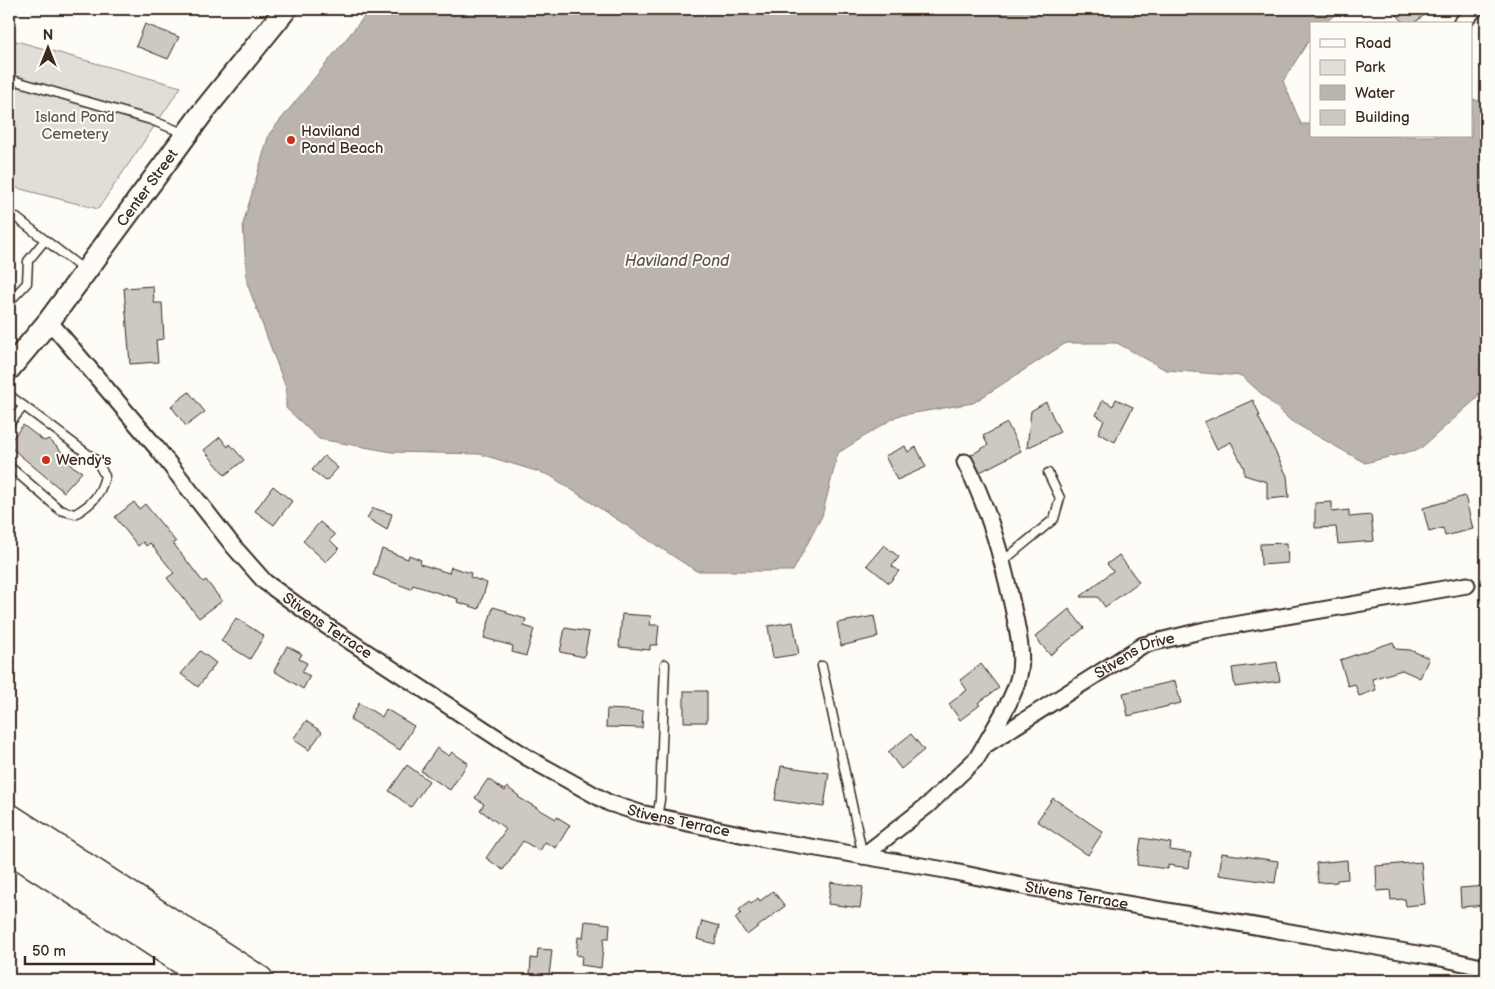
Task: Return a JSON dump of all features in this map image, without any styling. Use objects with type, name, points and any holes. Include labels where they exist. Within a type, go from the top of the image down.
[{"type":"highway","points":[[9,818],[259,980]]},
{"type":"highway","points":[[9,848],[214,980]]},
{"type":"main road","name":"Center Street","points":[[9,369],[49,321],[187,134],[286,9]]},
{"type":"street","points":[[1463,22],[1475,9]]},
{"type":"street","name":"Stivens Terrace","points":[[49,321],[156,447],[229,540],[265,582],[319,621],[528,758],[609,803],[657,817],[764,838],[1022,886],[1441,958],[1486,968]]},
{"type":"street","points":[[966,462],[989,515],[1003,561],[1020,640],[1019,675],[1005,708],[984,746]]},
{"type":"street","name":"Stivens Drive","points":[[863,856],[928,805],[977,758],[984,746],[1143,645],[1205,630],[1467,584]]},
{"type":"lane","points":[[9,79],[151,120],[187,134]]},
{"type":"lane","points":[[9,212],[86,271]]},
{"type":"lane","points":[[9,302],[27,283],[28,261],[45,240]]},
{"type":"lane","points":[[9,395],[97,460],[105,476],[102,490],[89,506],[74,514],[60,510],[9,466]]},
{"type":"lane","points":[[9,424],[24,406]]},
{"type":"lane","points":[[1003,561],[1054,519],[1060,498],[1048,473]]},
{"type":"lane","points":[[657,817],[660,800],[665,664]]},
{"type":"lane","points":[[822,666],[863,856]]},
{"type":"green space","name":"Island Pond Cemetery","points":[[9,39],[181,87],[98,209],[9,186]]},
{"type":"water","name":"Haviland Pond","points":[[375,9],[1341,9],[1326,22],[1310,22],[1310,39],[1283,81],[1301,124],[1310,124],[1310,138],[1472,138],[1472,98],[1486,104],[1486,377],[1476,399],[1420,449],[1365,463],[1291,421],[1242,376],[1166,370],[1117,343],[1066,343],[973,403],[897,416],[838,453],[822,516],[793,571],[696,571],[549,475],[480,454],[392,452],[319,439],[286,408],[286,388],[247,283],[243,224],[269,134],[368,12]]},
{"type":"building","points":[[1392,9],[1432,9],[1416,22],[1403,22]]},
{"type":"building","points":[[145,24],[179,37],[168,59],[136,46]]},
{"type":"building","points":[[153,286],[154,303],[162,303],[164,339],[156,340],[158,362],[130,364],[124,288]]},
{"type":"building","points":[[189,392],[205,412],[186,426],[171,406]]},
{"type":"building","points":[[1116,399],[1133,407],[1115,442],[1098,433],[1104,420],[1096,415],[1103,400],[1113,406]]},
{"type":"building","points":[[1253,400],[1260,416],[1258,416],[1287,476],[1289,497],[1267,499],[1267,482],[1244,475],[1244,468],[1231,442],[1217,449],[1204,422]]},
{"type":"building","points":[[1046,402],[1060,432],[1027,448],[1031,411]]},
{"type":"building","points":[[1007,423],[1021,451],[980,472],[971,455],[988,445],[983,436]]},
{"type":"building","name":"Wendy's","points":[[23,425],[44,441],[49,439],[68,458],[66,462],[82,472],[64,492],[9,446],[9,443]]},
{"type":"building","points":[[220,437],[228,447],[230,444],[244,460],[225,475],[204,450]]},
{"type":"building","points":[[905,446],[908,452],[916,447],[926,467],[897,480],[885,456]]},
{"type":"building","points":[[324,456],[338,468],[326,481],[312,470]]},
{"type":"building","points":[[273,486],[292,501],[274,525],[255,511]]},
{"type":"building","points":[[1465,496],[1473,529],[1445,536],[1443,528],[1429,532],[1423,508]]},
{"type":"building","points":[[134,502],[139,509],[145,504],[176,542],[173,543],[203,582],[206,580],[222,601],[199,618],[167,578],[174,573],[150,543],[146,546],[143,542],[138,546],[115,517]]},
{"type":"building","points":[[1332,502],[1332,512],[1349,510],[1349,517],[1371,515],[1374,541],[1338,544],[1336,527],[1315,528],[1315,503]]},
{"type":"building","points":[[373,508],[392,514],[387,530],[367,518]]},
{"type":"building","points":[[320,522],[335,535],[330,540],[339,549],[326,562],[303,541]]},
{"type":"building","points":[[1287,543],[1288,563],[1261,565],[1260,544]]},
{"type":"building","points":[[884,545],[899,557],[892,566],[899,571],[889,583],[867,565]]},
{"type":"building","points":[[382,549],[408,559],[409,555],[421,560],[420,564],[449,573],[451,567],[471,573],[470,577],[487,583],[479,609],[457,602],[458,599],[413,585],[411,589],[373,575]]},
{"type":"building","points":[[1119,555],[1139,582],[1105,607],[1098,597],[1080,597],[1113,571],[1107,564]]},
{"type":"building","points":[[493,607],[526,619],[524,626],[534,629],[526,656],[512,652],[513,646],[484,638]]},
{"type":"building","points":[[1069,609],[1084,628],[1050,655],[1035,637]]},
{"type":"building","points":[[622,614],[651,616],[650,625],[659,625],[657,645],[650,645],[650,650],[619,647]]},
{"type":"building","points":[[874,616],[878,637],[841,646],[837,623]]},
{"type":"building","points":[[236,618],[264,636],[250,659],[221,641]]},
{"type":"building","points":[[793,622],[799,654],[773,658],[768,626]]},
{"type":"building","points":[[565,628],[589,632],[584,657],[560,652]]},
{"type":"building","points":[[1393,642],[1396,649],[1410,650],[1429,658],[1420,678],[1402,670],[1372,679],[1376,690],[1359,696],[1355,684],[1348,686],[1340,660]]},
{"type":"building","points":[[287,646],[302,654],[299,659],[307,663],[302,672],[310,676],[303,689],[274,671]]},
{"type":"building","points":[[200,651],[216,663],[198,687],[181,674]]},
{"type":"building","points":[[1277,662],[1280,681],[1235,687],[1232,668]]},
{"type":"building","points":[[981,664],[999,688],[978,703],[980,705],[960,720],[949,704],[967,690],[960,680]]},
{"type":"building","points":[[1175,681],[1181,703],[1128,716],[1123,693]]},
{"type":"building","points":[[684,691],[707,691],[707,722],[684,722]]},
{"type":"building","points":[[359,703],[382,717],[386,709],[414,726],[400,750],[350,720]]},
{"type":"building","points":[[607,709],[643,711],[642,728],[606,727]]},
{"type":"building","points":[[306,721],[322,732],[309,750],[293,739]]},
{"type":"building","points":[[911,734],[924,750],[901,769],[888,752]]},
{"type":"building","points":[[437,748],[449,756],[452,752],[468,763],[450,790],[421,771]]},
{"type":"building","points":[[407,765],[429,781],[411,807],[389,791]]},
{"type":"building","points":[[781,766],[829,773],[824,807],[775,800]]},
{"type":"building","points":[[488,779],[505,791],[507,787],[518,797],[570,825],[556,848],[545,842],[540,851],[523,841],[503,870],[486,858],[506,829],[480,810],[484,804],[475,798]]},
{"type":"building","points":[[1053,798],[1103,832],[1088,855],[1037,821]]},
{"type":"building","points":[[1141,838],[1171,843],[1170,850],[1191,853],[1189,868],[1168,865],[1168,869],[1137,865]]},
{"type":"building","points":[[1222,853],[1278,861],[1275,883],[1219,875]]},
{"type":"building","points":[[1347,860],[1348,879],[1337,880],[1337,882],[1318,883],[1316,863]]},
{"type":"building","points":[[1421,862],[1425,904],[1406,906],[1405,899],[1391,900],[1390,890],[1377,891],[1376,866]]},
{"type":"building","points":[[831,882],[863,887],[860,908],[828,904]]},
{"type":"building","points":[[1486,886],[1486,905],[1461,907],[1460,888]]},
{"type":"building","points":[[773,891],[785,906],[747,935],[735,918],[741,913],[739,910],[749,901],[751,904],[758,898],[760,901]]},
{"type":"building","points":[[585,921],[610,924],[609,938],[604,938],[601,968],[581,965],[582,956],[576,955],[578,937],[583,938]]},
{"type":"building","points":[[702,921],[719,926],[715,944],[697,939]]},
{"type":"building","points":[[538,949],[552,950],[549,976],[530,975],[531,958],[537,959]]},
{"type":"place","name":"Haviland Pond Beach","points":[[291,140]]},
{"type":"place","name":"Wendy's","points":[[46,460]]}]
